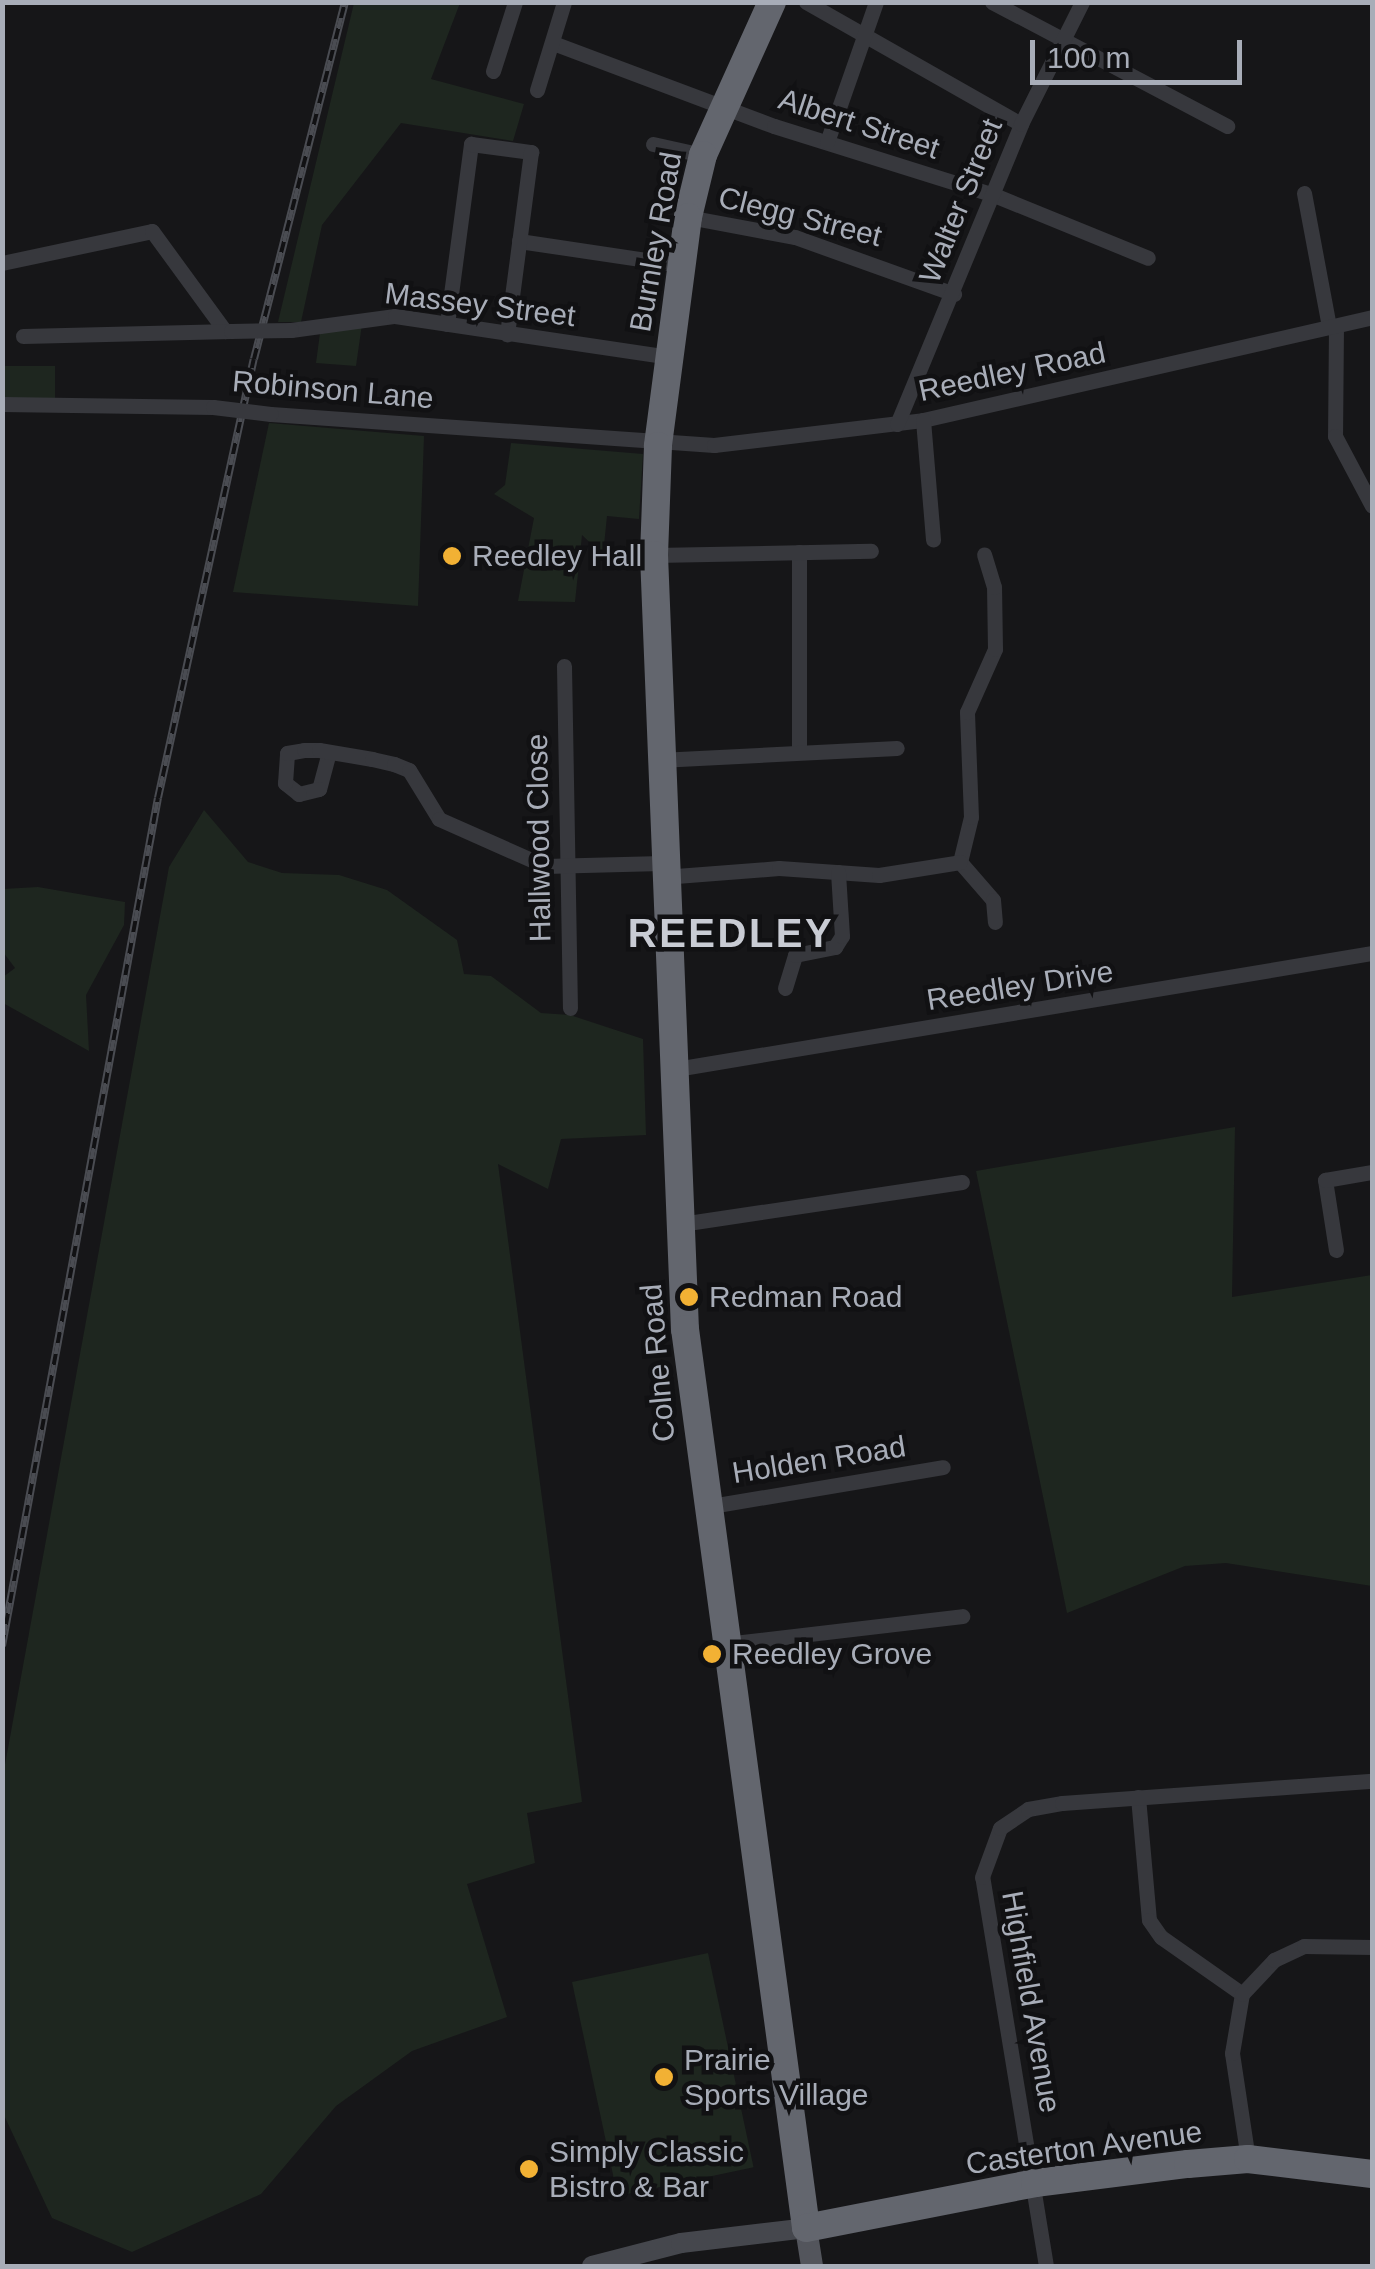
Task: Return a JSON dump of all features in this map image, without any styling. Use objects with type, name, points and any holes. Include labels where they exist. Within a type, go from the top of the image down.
[{"type":"highway","name":"Burnley Road","points":[[658,446],[679,265],[703,155],[772,2]]},
{"type":"highway","name":"Colne Road","points":[[658,446],[654,554],[662,870],[676,1069],[681,1224],[705,1507],[806,2228]]},
{"type":"highway","name":"Casterton Avenue","points":[[806,2228],[1035,2183],[1248,2160],[1372,2174]]},
{"type":"main road","name":"Colne Road","points":[[806,2228],[812,2266]]},
{"type":"street","points":[[493,71],[515,2]]},
{"type":"street","points":[[537,90],[564,2]]},
{"type":"street","points":[[806,2],[1020,124]]},
{"type":"street","points":[[827,142],[876,2]]},
{"type":"street","points":[[992,2],[1227,126]]},
{"type":"street","name":"Walter Street","points":[[898,424],[1020,124],[1082,2]]},
{"type":"street","name":"Albert Street","points":[[553,44],[722,107],[994,195],[1148,258]]},
{"type":"street","points":[[446,324],[471,144],[531,152],[507,334]]},
{"type":"street","points":[[653,144],[703,155]]},
{"type":"street","points":[[1304,192],[1332,326],[1333,419],[1365,478],[1372,506]]},
{"type":"street","name":"Clegg Street","points":[[688,216],[795,237],[954,294]]},
{"type":"street","points":[[2,263],[152,231],[228,331]]},
{"type":"street","points":[[519,241],[679,265]]},
{"type":"street","name":"Massey Street","points":[[23,336],[291,330],[377,317],[669,357]]},
{"type":"street","name":"Reedley Road","points":[[658,446],[923,420],[1372,318]]},
{"type":"street","name":"Robinson Lane","points":[[2,404],[213,407],[658,446]]},
{"type":"street","points":[[923,420],[933,540]]},
{"type":"street","points":[[654,554],[871,551]]},
{"type":"street","points":[[799,552],[800,752]]},
{"type":"street","points":[[960,862],[970,830],[966,712],[994,663],[994,586],[984,554]]},
{"type":"street","name":"Hallwood Close","points":[[564,666],[570,1008]]},
{"type":"street","points":[[659,760],[897,748]]},
{"type":"street","points":[[329,752],[408,770],[439,819],[545,866],[779,868],[879,875],[960,862]]},
{"type":"street","points":[[960,862],[994,900],[995,922]]},
{"type":"street","points":[[785,988],[795,955],[835,947],[842,936],[838,872]]},
{"type":"street","name":"Reedley Drive","points":[[676,1069],[1372,953]]},
{"type":"street","points":[[1336,1250],[1325,1180],[1372,1172]]},
{"type":"street","points":[[681,1224],[962,1182]]},
{"type":"street","name":"Holden Road","points":[[705,1507],[943,1467]]},
{"type":"street","points":[[725,1644],[962,1616]]},
{"type":"street","name":"Highfield Avenue","points":[[1046,2266],[982,1876],[1000,1828],[1028,1809],[1138,1797],[1372,1781]]},
{"type":"street","points":[[1138,1797],[1149,1920],[1161,1937],[1242,1994]]},
{"type":"street","points":[[1248,2160],[1232,2054],[1242,1994],[1274,1960],[1304,1946],[1372,1946]]},
{"type":"street","points":[[592,2266],[681,2243],[806,2228]]},
{"type":"shaded area","points":[[354,3],[460,3],[431,79],[524,104],[513,141],[401,123],[322,225],[301,322],[278,322]]},
{"type":"shaded area","points":[[362,324],[356,366],[316,363],[320,333]]},
{"type":"shaded area","points":[[2,366],[55,366],[55,401],[2,401]]},
{"type":"shaded area","points":[[269,423],[424,436],[418,606],[233,592]]},
{"type":"shaded area","points":[[511,443],[643,454],[639,519],[607,516],[603,555],[582,535],[575,602],[518,601],[534,518],[494,494],[505,485]]},
{"type":"shaded area","points":[[204,810],[248,862],[282,873],[339,875],[387,890],[457,940],[464,974],[491,976],[541,1013],[570,1015],[643,1039],[646,1135],[561,1139],[548,1189],[498,1164],[582,1802],[527,1813],[535,1863],[467,1884],[507,2017],[412,2051],[336,2106],[261,2194],[132,2252],[52,2218],[3,2113],[2,1781],[169,867]]},
{"type":"shaded area","points":[[38,887],[125,902],[124,925],[86,995],[89,1051],[3,1003],[3,977],[15,968],[3,952],[3,889]]},
{"type":"shaded area","points":[[1235,1127],[1232,1297],[1372,1275],[1372,1586],[1226,1563],[1185,1566],[1067,1613],[976,1171]]},
{"type":"shaded area","name":"Prairie Sports Village","points":[[708,1953],[754,2167],[618,2196],[572,1982]]},
{"type":"railway","points":[[2,1646],[158,798],[254,359],[345,2]]},
{"type":"place","name":"Reedley Hall","points":[[452,556]]},
{"type":"place","name":"Redman Road","points":[[689,1297]]},
{"type":"place","name":"Reedley Grove","points":[[712,1654]]},
{"type":"place","name":"Prairie Sports Village","points":[[664,2077]]},
{"type":"place","name":"Simply Classic Bistro & Bar","points":[[529,2169]]},
{"type":"district","name":"REEDLEY","points":[[731,933]]}]
